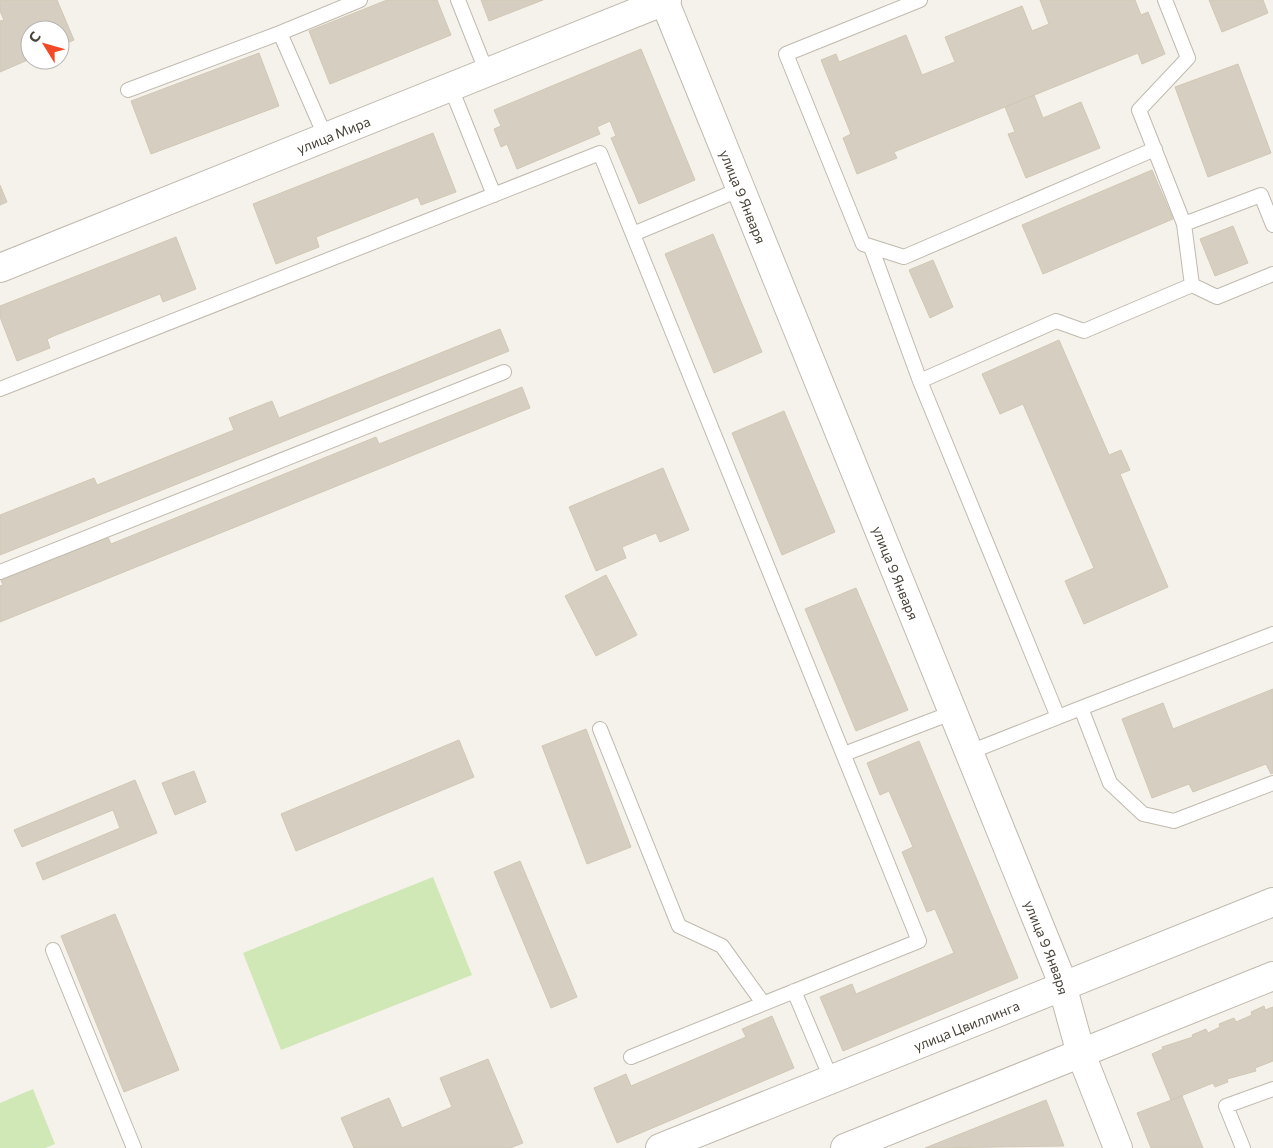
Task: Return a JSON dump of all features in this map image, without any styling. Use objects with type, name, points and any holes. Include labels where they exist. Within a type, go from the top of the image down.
[{"type":"street","name":"улица Мира","points":[[0,268],[451,88],[665,0]]},
{"type":"street","name":"улица 9 Января","points":[[665,0],[1063,986],[1081,1054],[1118,1148]]},
{"type":"street","name":"улица Цвиллинга","points":[[660,1148],[832,1081],[1273,902]]},
{"type":"street","points":[[845,1148],[1273,976]]},
{"type":"lane","points":[[128,90],[280,33],[360,0]]},
{"type":"lane","points":[[458,0],[487,73]]},
{"type":"lane","points":[[920,0],[786,54],[863,244],[904,257],[1154,149]]},
{"type":"lane","points":[[1165,0],[1188,58],[1139,110],[1184,224],[1192,285]]},
{"type":"lane","points":[[280,33],[326,138]]},
{"type":"lane","points":[[451,88],[494,194]]},
{"type":"lane","points":[[0,389],[600,153],[919,940],[631,1057]]},
{"type":"lane","points":[[633,234],[741,189]]},
{"type":"lane","points":[[1184,224],[1261,195],[1273,226]]},
{"type":"lane","points":[[872,247],[920,381],[1058,717]]},
{"type":"lane","points":[[920,381],[1056,321],[1084,331],[1192,285],[1217,297],[1273,274]]},
{"type":"lane","points":[[0,572],[504,372]]},
{"type":"lane","points":[[970,752],[1273,634]]},
{"type":"lane","points":[[1080,708],[1110,783],[1142,814],[1174,822],[1273,783]]},
{"type":"lane","points":[[844,754],[954,712]]},
{"type":"lane","points":[[600,729],[679,926],[722,946],[763,1003]]},
{"type":"lane","points":[[54,950],[134,1148]]},
{"type":"lane","points":[[794,991],[832,1081]]},
{"type":"lane","points":[[1243,1148],[1226,1106],[1273,1089]]},
{"type":"green space","points":[[433,877],[472,975],[281,1050],[243,953]]},
{"type":"green space","points":[[33,1089],[55,1144],[45,1148],[0,1148],[0,1103]]},
{"type":"building","points":[[57,0],[66,20],[20,20],[20,63],[0,72],[0,21],[4,20],[0,11],[0,1]]},
{"type":"building","points":[[387,0],[437,0],[451,35],[330,84],[309,31]]},
{"type":"building","points":[[481,0],[543,0],[489,21]]},
{"type":"building","points":[[1040,0],[1135,0],[1141,15],[1148,12],[1165,54],[1142,64],[1138,53],[894,152],[897,158],[857,174],[843,138],[851,134],[821,60],[836,54],[839,62],[906,35],[922,75],[955,62],[945,37],[1022,6],[1032,31],[1049,24]]},
{"type":"building","points":[[1209,0],[1263,0],[1268,13],[1222,32]]},
{"type":"building","points":[[70,31],[74,40],[70,42]]},
{"type":"building","points":[[641,49],[695,180],[639,204],[611,138],[616,136],[610,121],[597,127],[600,134],[517,169],[507,144],[501,147],[494,129],[501,126],[494,110]]},
{"type":"building","points":[[259,53],[279,106],[151,154],[131,101]]},
{"type":"building","points":[[1238,64],[1271,153],[1208,177],[1175,87]]},
{"type":"building","points":[[1034,95],[1043,118],[1081,102],[1100,148],[1026,178],[1008,134],[1015,132],[1005,107]]},
{"type":"building","points":[[433,133],[456,192],[421,205],[418,197],[316,237],[319,247],[276,264],[253,204]]},
{"type":"building","points":[[1152,170],[1173,219],[1043,274],[1022,225]]},
{"type":"building","points":[[0,185],[7,202],[0,205]]},
{"type":"building","points":[[1233,226],[1248,263],[1215,276],[1200,239]]},
{"type":"building","points":[[713,234],[762,352],[714,373],[665,254]]},
{"type":"building","points":[[176,237],[196,289],[163,302],[160,294],[56,335],[47,339],[50,348],[17,361],[0,317],[0,306]]},
{"type":"building","points":[[933,260],[953,307],[930,318],[909,270]]},
{"type":"building","points":[[500,329],[509,351],[0,555],[0,515],[94,478],[97,485],[234,430],[229,418],[272,401],[279,418]]},
{"type":"building","points":[[1059,340],[1109,455],[1121,450],[1130,470],[1120,474],[1168,587],[1084,624],[1065,581],[1094,568],[1023,404],[1000,414],[982,374]]},
{"type":"building","points":[[522,387],[530,408],[0,622],[0,586],[3,585],[0,578],[107,535],[111,544],[376,437],[379,444]]},
{"type":"building","points":[[784,411],[835,532],[782,555],[732,433]]},
{"type":"building","points":[[663,468],[689,530],[660,542],[656,533],[622,547],[626,558],[596,571],[569,507]]},
{"type":"building","points":[[606,575],[637,635],[596,656],[565,596]]},
{"type":"building","points":[[856,588],[908,710],[856,731],[805,609]]},
{"type":"building","points":[[1273,689],[1273,773],[1271,774],[1266,764],[1193,792],[1189,784],[1152,798],[1122,719],[1163,703],[1173,729]]},
{"type":"building","points":[[586,729],[631,847],[587,864],[542,746]]},
{"type":"building","points":[[459,740],[474,777],[296,851],[281,814]]},
{"type":"building","points":[[919,741],[1018,978],[843,1051],[820,997],[852,984],[856,994],[954,953],[935,909],[927,912],[902,852],[913,847],[889,791],[880,795],[867,763]]},
{"type":"building","points":[[194,771],[206,802],[175,815],[162,783]]},
{"type":"building","points":[[135,780],[157,833],[43,880],[36,863],[120,828],[113,810],[22,847],[14,830]]},
{"type":"building","points":[[520,861],[577,997],[551,1008],[494,872]]},
{"type":"building","points":[[115,914],[179,1070],[124,1092],[61,936]]},
{"type":"building","points":[[1264,1006],[1265,1010],[1273,1007],[1273,1061],[1255,1068],[1256,1071],[1227,1079],[1228,1082],[1215,1087],[1213,1083],[1171,1100],[1152,1054],[1163,1049],[1162,1047],[1193,1037],[1192,1035],[1206,1029],[1208,1033],[1220,1027],[1219,1024],[1234,1018],[1236,1022],[1252,1015],[1251,1012]]},
{"type":"building","points":[[772,1016],[794,1068],[617,1143],[594,1088],[626,1074],[631,1086],[746,1037],[742,1029]]},
{"type":"building","points":[[488,1059],[523,1143],[510,1148],[354,1148],[341,1118],[389,1098],[402,1128],[452,1107],[440,1078]]},
{"type":"building","points":[[1182,1096],[1203,1148],[1151,1148],[1137,1113]]},
{"type":"building","points":[[1046,1100],[1064,1146],[925,1148],[1008,1115]]}]
